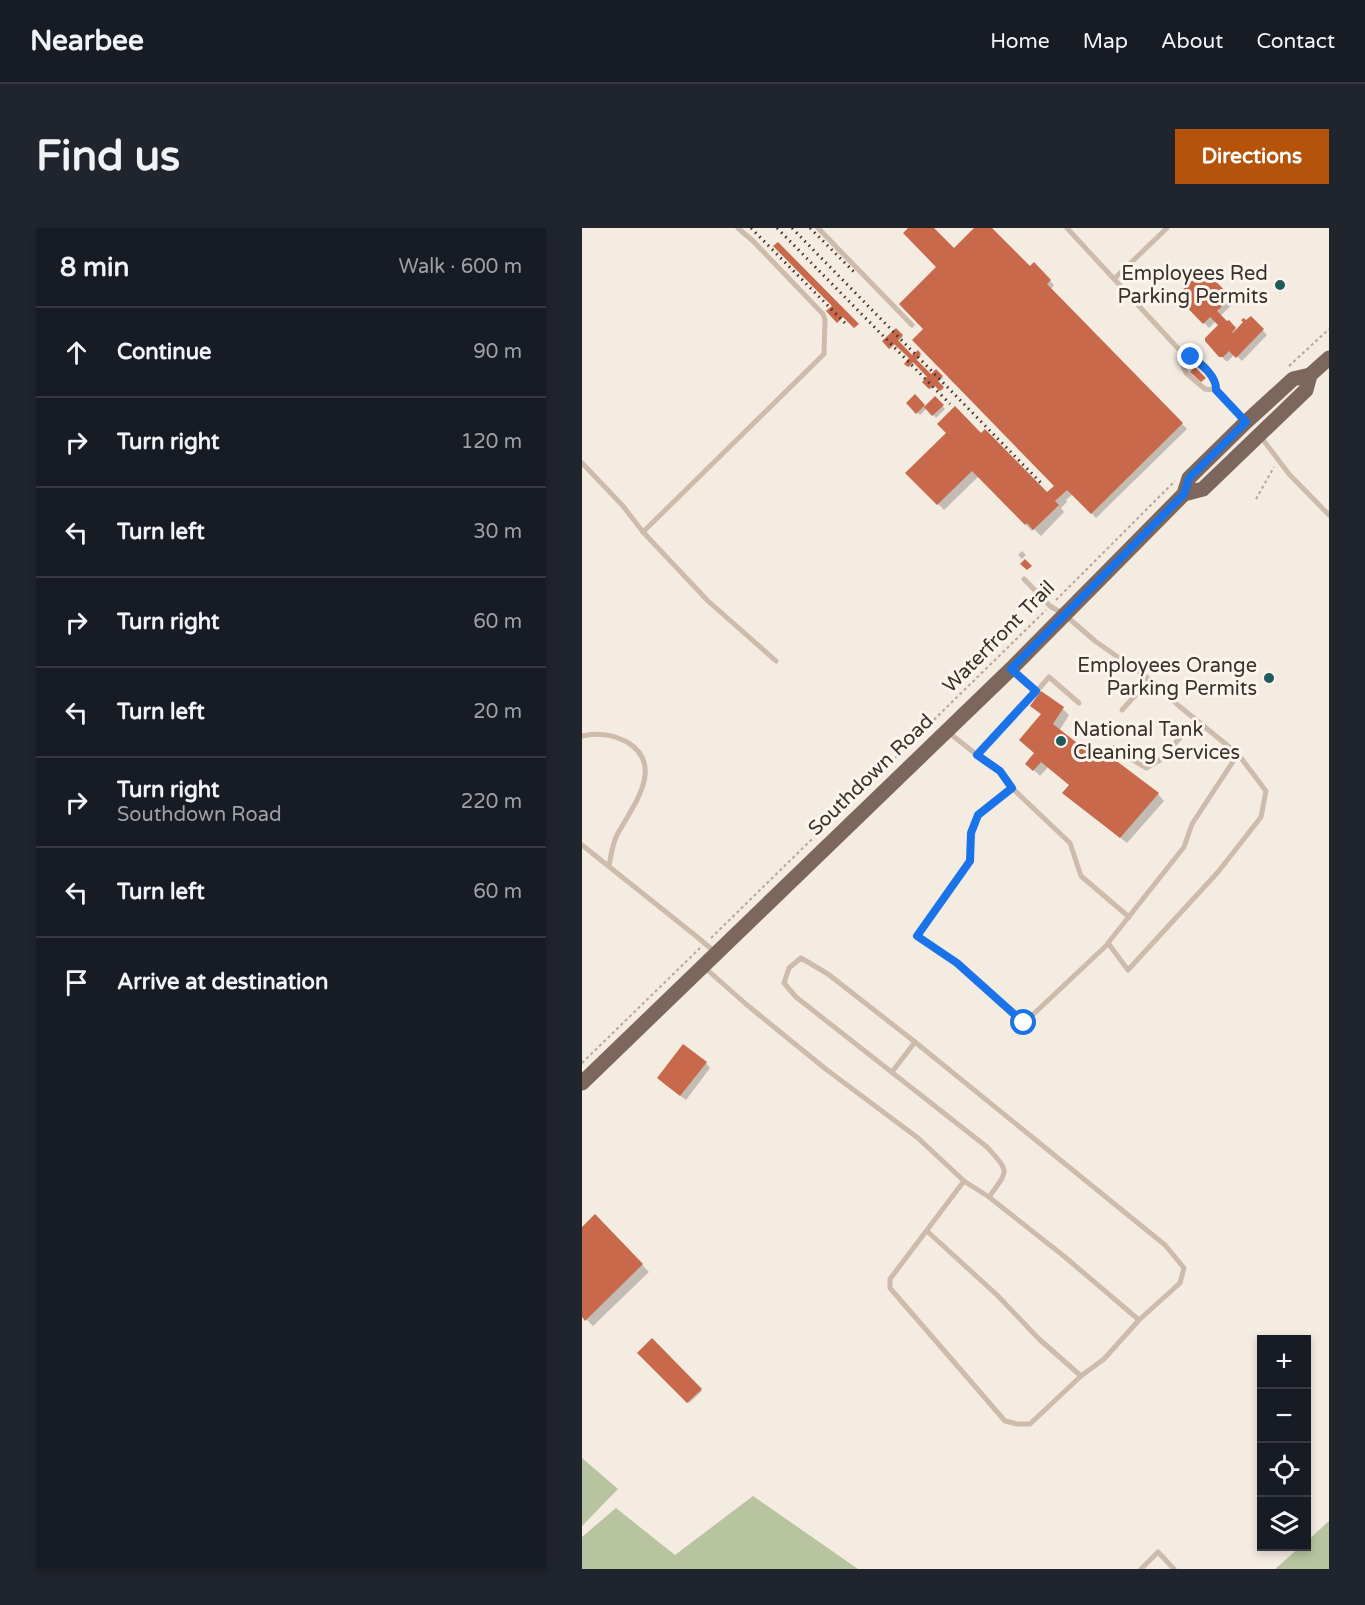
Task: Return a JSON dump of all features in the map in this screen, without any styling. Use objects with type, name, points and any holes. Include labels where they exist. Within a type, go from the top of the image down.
[{"type":"main road","name":"Southdown Road","points":[[582,1083],[703,966],[710,948],[947,731],[1011,669],[1184,494],[1189,478],[1246,422],[1293,379],[1310,375],[1329,358]]},
{"type":"main road","name":"Southdown Road","points":[[1184,494],[1203,489],[1306,390],[1310,375]]},
{"type":"main road","points":[[1246,422],[1258,434]]},
{"type":"lane","points":[[643,532],[824,354],[825,320],[823,314],[738,228]]},
{"type":"lane","points":[[818,228],[912,325]]},
{"type":"lane","points":[[1067,228],[1185,356],[1195,359],[1212,378],[1217,386],[1216,390]]},
{"type":"lane","points":[[1114,279],[1167,228]]},
{"type":"lane","points":[[1185,356],[1183,366],[1186,373],[1205,389],[1216,390],[1246,422]]},
{"type":"lane","points":[[1258,434],[1289,474],[1329,514]]},
{"type":"lane","points":[[582,463],[623,506],[643,532],[713,605],[776,661]]},
{"type":"lane","points":[[1024,579],[1050,606],[1149,680],[1238,754],[1266,791],[1261,817],[1218,872],[1128,970],[1109,943]]},
{"type":"lane","points":[[1011,669],[1036,691]]},
{"type":"lane","points":[[977,755],[1049,677],[1079,703]]},
{"type":"lane","points":[[1122,710],[1149,680]]},
{"type":"lane","points":[[1114,748],[1146,768],[1160,760],[1196,720]]},
{"type":"lane","points":[[947,731],[1000,771],[1012,788],[1070,843],[1081,876],[1130,917]]},
{"type":"lane","points":[[582,736],[598,734],[620,739],[630,744],[644,760],[644,782],[640,796],[617,836],[609,866]]},
{"type":"lane","points":[[1012,788],[978,815],[971,833],[970,861],[917,936],[957,963],[1024,1023],[1109,943],[1130,917],[1184,847],[1192,824],[1238,754]]},
{"type":"lane","points":[[582,845],[710,948]]},
{"type":"lane","points":[[964,1181],[890,1279],[890,1288],[1005,1421],[1030,1424],[1081,1376],[1104,1359],[1139,1320],[1180,1283],[1184,1268],[1166,1245],[915,1042],[828,974],[801,958],[789,968],[784,983],[796,997],[987,1147],[1004,1166],[1005,1175],[989,1197]]},
{"type":"lane","points":[[703,966],[827,1070],[918,1138],[964,1181],[989,1197],[1065,1257],[1139,1320]]},
{"type":"lane","points":[[892,1072],[915,1042]]},
{"type":"lane","points":[[927,1231],[997,1295],[1039,1339],[1081,1376]]},
{"type":"lane","points":[[1141,1569],[1158,1552],[1174,1569]]},
{"type":"path","points":[[1287,368],[1329,328]]},
{"type":"path","points":[[1256,499],[1278,459]]},
{"type":"path","name":"Waterfront Trail","points":[[582,1064],[710,948],[1179,476]]},
{"type":"green space","points":[[582,1458],[618,1489],[582,1526]]},
{"type":"green space","points":[[753,1496],[858,1569],[582,1569],[582,1537],[616,1508],[675,1555]]},
{"type":"green space","points":[[1329,1521],[1329,1569],[1275,1569],[1295,1551],[1311,1551],[1311,1537]]},
{"type":"building","points":[[908,228],[934,228],[954,248],[974,228],[992,228],[1030,266],[1034,262],[1051,280],[1047,284],[1183,423],[1091,514],[1067,490],[1055,501],[1059,505],[1033,530],[1027,523],[1025,525],[972,471],[937,505],[905,473],[946,433],[937,424],[955,406],[981,433],[985,429],[1047,492],[1054,486],[912,340],[923,329],[899,304],[936,267],[903,233]]},
{"type":"building","points":[[778,242],[859,324],[854,328],[843,317],[837,323],[826,311],[832,306],[773,246]]},
{"type":"building","points":[[1204,269],[1231,297],[1217,311],[1236,328],[1233,333],[1243,322],[1241,320],[1244,318],[1246,320],[1251,316],[1264,329],[1236,358],[1229,351],[1223,357],[1219,357],[1205,341],[1205,338],[1218,325],[1210,317],[1203,324],[1176,296]]},
{"type":"building","points":[[896,328],[903,335],[898,340],[912,355],[918,350],[921,354],[916,359],[931,374],[936,369],[943,376],[938,381],[944,387],[940,391],[934,385],[929,389],[922,382],[927,377],[913,362],[908,367],[904,364],[909,358],[894,344],[889,349],[882,341]]},
{"type":"building","points":[[1195,367],[1206,378],[1201,382],[1190,372]]},
{"type":"building","points":[[915,394],[925,405],[916,414],[906,403]]},
{"type":"building","points":[[935,396],[944,405],[932,416],[924,407]]},
{"type":"building","points":[[1025,559],[1032,566],[1027,570],[1020,564]]},
{"type":"building","points":[[1041,691],[1064,707],[1053,724],[1095,757],[1102,750],[1159,793],[1120,838],[1062,793],[1069,785],[1041,762],[1033,771],[1025,764],[1034,753],[1019,740],[1041,714],[1030,706]]},
{"type":"building","points":[[683,1044],[707,1062],[680,1096],[657,1078]]},
{"type":"building","points":[[595,1214],[643,1264],[585,1321],[582,1317],[582,1227]]},
{"type":"building","points":[[652,1338],[702,1389],[687,1403],[637,1353]]},
{"type":"railway","points":[[751,228],[848,326]]},
{"type":"railway","points":[[777,228],[950,404]]},
{"type":"railway","points":[[792,228],[1043,485]]},
{"type":"railway","points":[[810,228],[856,274]]},
{"type":"place","name":"Employees Red Parking Permits","points":[[1280,285]]},
{"type":"place","name":"Employees Orange Parking Permits","points":[[1269,678]]},
{"type":"place","name":"National Tank Cleaning Services","points":[[1061,741]]},
{"type":"route","points":[[1024,1023],[957,963],[917,936],[970,861],[971,833],[978,815],[1012,788],[1000,771],[977,755],[1036,691],[1011,669],[1184,494],[1189,478],[1246,422],[1216,390],[1216,382],[1191,357]]}]
